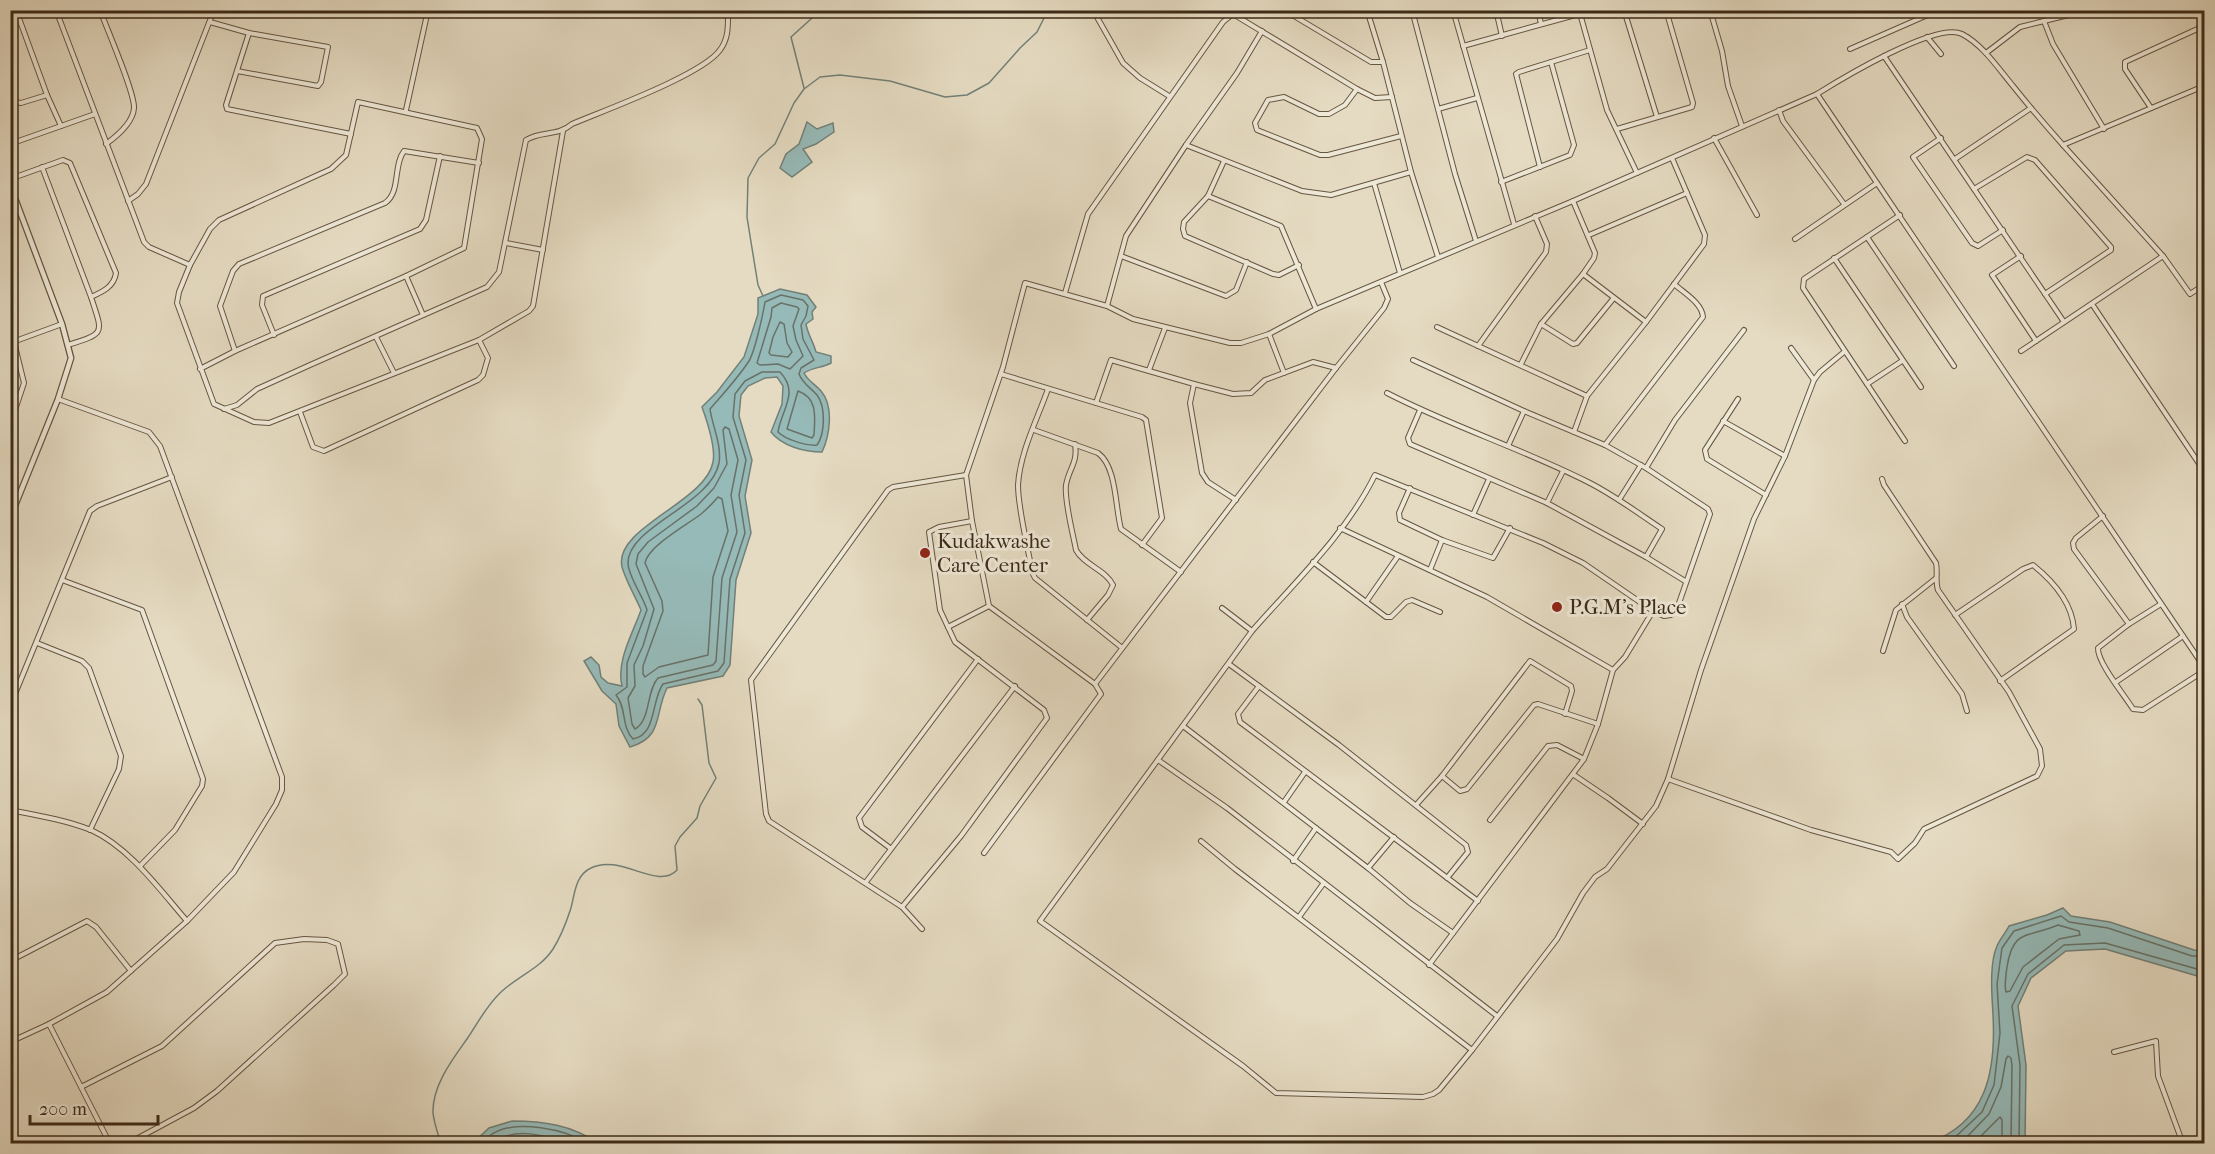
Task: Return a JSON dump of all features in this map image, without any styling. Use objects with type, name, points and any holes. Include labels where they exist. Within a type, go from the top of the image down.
[{"type":"street","points":[[16,10],[47,95],[61,126]]},
{"type":"street","points":[[56,10],[146,245],[190,265]]},
{"type":"street","points":[[100,10],[131,94],[134,109],[129,122],[119,135],[106,144]]},
{"type":"street","points":[[128,201],[146,184],[214,10]]},
{"type":"street","points":[[406,111],[428,10]]},
{"type":"street","points":[[223,409],[237,405],[250,394],[268,384],[487,287],[499,272],[526,140],[532,136],[563,131],[572,124],[687,74],[711,60],[721,48],[728,34],[728,10]]},
{"type":"street","points":[[1093,10],[1123,63],[1140,78],[1169,96]]},
{"type":"street","points":[[1284,10],[1371,62],[1383,62]]},
{"type":"street","points":[[1367,10],[1383,62],[1411,172],[1438,257]]},
{"type":"street","points":[[1412,10],[1476,241]]},
{"type":"street","points":[[1453,10],[1514,225]]},
{"type":"street","points":[[1496,10],[1502,36]]},
{"type":"street","points":[[1538,10],[1542,24]]},
{"type":"street","points":[[1624,10],[1657,117]]},
{"type":"street","points":[[1617,129],[1689,108],[1693,103],[1666,10]]},
{"type":"street","points":[[1710,10],[1722,51],[1728,86],[1742,126]]},
{"type":"street","points":[[1850,49],[1939,10]]},
{"type":"street","points":[[2061,17],[2070,10]]},
{"type":"street","points":[[1985,54],[2020,27],[2089,10]]},
{"type":"street","points":[[1463,46],[1579,12],[1607,110],[1637,173]]},
{"type":"street","points":[[1065,293],[1088,214],[1169,96],[1223,22],[1233,14],[1357,89],[1376,98],[1392,97]]},
{"type":"street","points":[[2044,21],[2053,44],[2104,129]]},
{"type":"street","points":[[210,22],[249,33],[328,47],[321,82],[315,87],[237,71]]},
{"type":"street","points":[[2151,108],[2125,69],[2126,60],[2205,26]]},
{"type":"street","points":[[1107,306],[1126,236],[1237,73],[1262,31]]},
{"type":"street","points":[[984,853],[1101,694],[1095,684],[989,606],[972,521],[966,475],[1001,374],[1025,283],[1107,306],[1129,318],[1235,344],[1269,334],[1316,309],[1573,201],[1817,94],[1884,56],[1927,38],[1951,32],[1961,33],[1985,54],[2163,256],[2190,294],[2205,285]]},
{"type":"street","points":[[249,33],[226,105],[227,109],[351,134]]},
{"type":"street","points":[[1927,38],[1941,54]]},
{"type":"street","points":[[1540,167],[1516,74],[1590,50]]},
{"type":"street","points":[[1884,56],[2064,322]]},
{"type":"street","points":[[1501,182],[1570,155],[1573,151],[1574,145],[1551,62]]},
{"type":"street","points":[[2063,145],[2205,86]]},
{"type":"street","points":[[10,88],[15,102],[21,104],[47,95]]},
{"type":"street","points":[[1357,89],[1345,105],[1329,114],[1319,114],[1284,97],[1268,100],[1255,123],[1257,130],[1320,155],[1328,155],[1401,136]]},
{"type":"street","points":[[1817,94],[1900,215],[2103,516],[2162,604],[2205,669],[2143,710],[2133,709],[2098,654],[2098,648],[2129,624],[2162,604]]},
{"type":"street","points":[[1438,109],[1477,98]]},
{"type":"street","points":[[200,369],[464,248],[482,139],[477,128],[358,102],[346,155],[335,167],[219,220],[210,229],[190,265],[179,292],[177,303],[200,369],[214,404],[249,421],[269,423],[479,340],[518,318],[533,306],[563,131]]},
{"type":"street","points":[[1955,159],[2031,108]]},
{"type":"street","points":[[1779,110],[1783,121],[1844,204]]},
{"type":"street","points":[[10,144],[95,114]]},
{"type":"street","points":[[1714,138],[1757,215]]},
{"type":"street","points":[[1941,138],[1913,157],[1972,243],[1978,246],[2003,230]]},
{"type":"street","points":[[1186,145],[1308,192],[1334,195],[1411,172]]},
{"type":"street","points":[[235,351],[220,306],[235,268],[239,264],[386,203],[392,196],[400,159],[404,152],[479,163]]},
{"type":"street","points":[[274,335],[262,305],[264,296],[420,229],[426,220],[440,156]]},
{"type":"street","points":[[1974,189],[2028,157],[2035,160],[2111,247],[2111,250],[2045,294]]},
{"type":"street","points":[[1574,432],[1587,396],[1646,322],[1705,240],[1672,158]]},
{"type":"street","points":[[10,179],[63,160],[70,163],[116,273],[114,280],[106,290],[91,297]]},
{"type":"street","points":[[1224,161],[1208,196],[1184,222],[1182,229],[1185,236],[1276,275],[1299,265]]},
{"type":"street","points":[[42,167],[100,325],[99,333],[95,336],[68,345]]},
{"type":"street","points":[[1374,183],[1400,273]]},
{"type":"street","points":[[1795,239],[1877,183]]},
{"type":"street","points":[[10,185],[62,324],[71,358],[58,399],[10,518]]},
{"type":"street","points":[[1589,235],[1687,194]]},
{"type":"street","points":[[1208,196],[1278,223],[1285,233],[1316,309]]},
{"type":"street","points":[[1521,364],[1541,324],[1594,258],[1594,247],[1573,201]]},
{"type":"street","points":[[1900,215],[1804,279],[1803,288],[1905,441]]},
{"type":"street","points":[[1478,347],[1546,252],[1547,244],[1535,216]]},
{"type":"street","points":[[1867,237],[1954,366]]},
{"type":"street","points":[[506,243],[543,250]]},
{"type":"street","points":[[1121,256],[1226,296],[1236,290],[1247,262]]},
{"type":"street","points":[[2021,256],[1992,275],[2036,341]]},
{"type":"street","points":[[2021,351],[2163,256]]},
{"type":"street","points":[[1834,258],[1921,387]]},
{"type":"street","points":[[1583,274],[1646,322]]},
{"type":"street","points":[[406,276],[423,315]]},
{"type":"street","points":[[1095,684],[1384,308],[1388,299],[1380,282]]},
{"type":"street","points":[[1605,445],[1703,317],[1703,313],[1693,301],[1674,284]]},
{"type":"street","points":[[1541,324],[1573,344],[1577,343],[1613,299]]},
{"type":"street","points":[[2092,304],[2205,471]]},
{"type":"street","points":[[10,425],[24,383],[12,343],[62,324]]},
{"type":"street","points":[[1437,327],[1587,396]]},
{"type":"street","points":[[1149,370],[1165,328]]},
{"type":"street","points":[[1646,468],[1675,420],[1744,330]]},
{"type":"street","points":[[1269,334],[1284,373]]},
{"type":"street","points":[[376,337],[395,374]]},
{"type":"street","points":[[300,412],[314,447],[324,451],[478,380],[483,375],[488,358],[479,340]]},
{"type":"street","points":[[1791,348],[1814,380]]},
{"type":"street","points":[[1413,360],[1605,445],[1646,468],[1710,511],[1677,606],[1671,615],[1664,616],[1653,611],[1583,563],[1510,528],[1375,475],[1340,528],[1252,631],[1040,921],[1243,1066],[1276,1093],[1423,1097],[1439,1090],[1472,1050],[1557,939],[1583,893],[1595,877],[1607,869],[1656,806],[1668,779],[1705,660],[1754,519],[1785,456],[1814,380],[1844,352]]},
{"type":"street","points":[[1096,403],[1111,360],[1233,394],[1248,393],[1265,380],[1313,362],[1336,368]]},
{"type":"street","points":[[1867,384],[1902,361]]},
{"type":"street","points":[[1001,374],[1146,420],[1162,518],[1142,545]]},
{"type":"street","points":[[1194,384],[1190,400],[1202,473],[1208,482],[1236,500]]},
{"type":"street","points":[[1048,388],[1034,430],[1029,436],[1018,487],[1032,572],[1035,578],[1122,647]]},
{"type":"street","points":[[1388,393],[1420,410],[1588,482],[1619,500],[1662,529],[1646,557]]},
{"type":"street","points":[[10,1042],[99,997],[187,921],[234,872],[276,804],[282,790],[282,777],[160,446],[149,432],[58,399]]},
{"type":"street","points":[[1738,399],[1705,450],[1707,459],[1766,495]]},
{"type":"street","points":[[1420,410],[1408,438],[1410,444],[1547,503],[1685,581]]},
{"type":"street","points":[[1508,446],[1524,411]]},
{"type":"street","points":[[1723,422],[1785,456]]},
{"type":"street","points":[[1034,430],[1098,453],[1107,462],[1121,530],[1181,572]]},
{"type":"street","points":[[1075,444],[1076,457],[1066,489],[1076,550],[1113,585],[1088,620]]},
{"type":"street","points":[[1619,500],[1641,465]]},
{"type":"street","points":[[1547,503],[1563,471]]},
{"type":"street","points":[[922,929],[902,908],[866,882],[787,834],[767,818],[751,680],[888,490],[893,487],[966,475]]},
{"type":"street","points":[[10,706],[90,511],[97,506],[172,477]]},
{"type":"street","points":[[1473,515],[1489,479]]},
{"type":"street","points":[[1668,779],[1811,830],[1891,852],[1898,859],[1915,843],[1924,829],[2037,776],[2042,766],[2040,749],[2000,681],[1938,590],[1936,562],[1882,479]]},
{"type":"street","points":[[1410,488],[1399,513],[1400,520],[1442,540],[1493,558],[1510,528]]},
{"type":"street","points":[[2103,516],[2076,538],[2073,543],[2074,549],[2129,624]]},
{"type":"street","points":[[902,908],[961,836],[1047,718],[1046,712],[1015,686],[956,642],[940,610],[929,532],[939,527],[972,521]]},
{"type":"street","points":[[1340,528],[1461,584],[1537,624],[1613,670]]},
{"type":"street","points":[[1430,570],[1442,540]]},
{"type":"street","points":[[1366,602],[1398,556]]},
{"type":"street","points":[[1313,562],[1389,618],[1406,602],[1412,600],[1440,612]]},
{"type":"street","points":[[1955,615],[2023,569],[2033,565],[2048,577],[2059,591],[2073,615],[2074,629],[2000,681]]},
{"type":"street","points":[[1883,651],[1895,612],[1902,604],[1936,579]]},
{"type":"street","points":[[62,580],[142,610],[203,778],[202,786],[175,830],[140,866]]},
{"type":"street","points":[[1902,604],[1907,617],[1962,694],[1967,711]]},
{"type":"street","points":[[948,627],[989,606]]},
{"type":"street","points":[[1222,608],[1252,631]]},
{"type":"street","points":[[1429,965],[1574,775],[1584,759],[1598,724],[1613,670],[1625,657],[1653,611]]},
{"type":"street","points":[[2116,682],[2183,636]]},
{"type":"street","points":[[37,643],[82,661],[89,668],[121,756],[119,769],[90,830]]},
{"type":"street","points":[[890,848],[862,827],[860,818],[978,659]]},
{"type":"street","points":[[1416,805],[1442,776],[1530,661],[1571,686],[1572,691],[1565,714]]},
{"type":"street","points":[[1229,664],[1466,845],[1468,852],[1448,878]]},
{"type":"street","points":[[866,882],[1015,686]]},
{"type":"street","points":[[1259,686],[1238,714],[1240,722],[1478,901]]},
{"type":"street","points":[[1442,776],[1460,791],[1467,789],[1534,705],[1538,704],[1598,724]]},
{"type":"street","points":[[1183,726],[1284,802],[1410,903],[1453,933]]},
{"type":"street","points":[[1490,820],[1548,746],[1557,745],[1584,759]]},
{"type":"street","points":[[1158,760],[1227,808],[1497,1016]]},
{"type":"street","points":[[1284,802],[1305,772]]},
{"type":"street","points":[[1574,775],[1643,824]]},
{"type":"street","points":[[10,810],[90,830],[102,836],[140,866],[187,921]]},
{"type":"street","points":[[1293,861],[1316,828]]},
{"type":"street","points":[[1368,868],[1394,837]]},
{"type":"street","points":[[1201,841],[1472,1050]]},
{"type":"street","points":[[1299,917],[1323,884]]},
{"type":"street","points":[[10,961],[87,921],[96,927],[131,971]]},
{"type":"street","points":[[81,1088],[162,1046],[275,943],[304,939],[327,940],[338,944],[345,974],[334,985],[194,1108],[127,1143]]},
{"type":"street","points":[[49,1024],[110,1143]]},
{"type":"street","points":[[2114,1052],[2156,1041],[2158,1076],[2183,1143]]},
{"type":"water","points":[[807,122],[817,129],[833,123],[834,132],[816,144],[803,149],[812,162],[792,177],[780,168],[786,154],[799,144]]},
{"type":"water","points":[[780,289],[807,295],[816,307],[812,312],[813,319],[806,324],[816,352],[831,356],[831,363],[804,373],[821,391],[828,404],[829,429],[825,445],[822,452],[808,451],[781,441],[771,432],[782,404],[783,386],[777,377],[765,378],[748,386],[741,395],[739,416],[752,460],[745,496],[751,533],[736,580],[730,665],[723,676],[667,688],[653,731],[641,743],[630,747],[619,726],[616,704],[602,691],[584,661],[591,657],[599,665],[601,677],[608,683],[622,686],[623,657],[641,610],[622,567],[623,553],[631,540],[645,527],[695,490],[707,476],[714,456],[702,407],[717,392],[744,357],[758,314],[758,298]]},
{"type":"water","points":[[2063,908],[2071,916],[2110,922],[2194,950],[2204,951],[2204,978],[2105,949],[2066,951],[2031,978],[2018,1006],[2026,1065],[2025,1143],[1928,1143],[1948,1134],[1963,1122],[1975,1108],[1984,1092],[1992,1056],[1992,970],[1997,946],[2009,926]]},
{"type":"water","points":[[512,1121],[557,1125],[578,1132],[598,1143],[473,1143],[489,1128]]},
{"type":"waterway","points":[[804,88],[791,37],[821,10]]},
{"type":"waterway","points":[[763,296],[758,285],[747,217],[748,178],[759,158],[775,144],[794,103],[804,89],[820,77],[840,75],[890,81],[945,97],[967,95],[989,83],[1037,32],[1048,10]]},
{"type":"waterway","points":[[441,1144],[433,1113],[439,1083],[496,997],[536,967],[553,949],[567,920],[581,876],[591,868],[602,865],[614,865],[660,876],[669,875],[677,870],[675,846],[697,818],[700,806],[716,778],[709,763],[702,705],[698,699]]},
{"type":"place","name":"Kudakwashe Care Center","points":[[925,553]]},
{"type":"place","name":"P.G.M’s Place","points":[[1557,607]]}]
